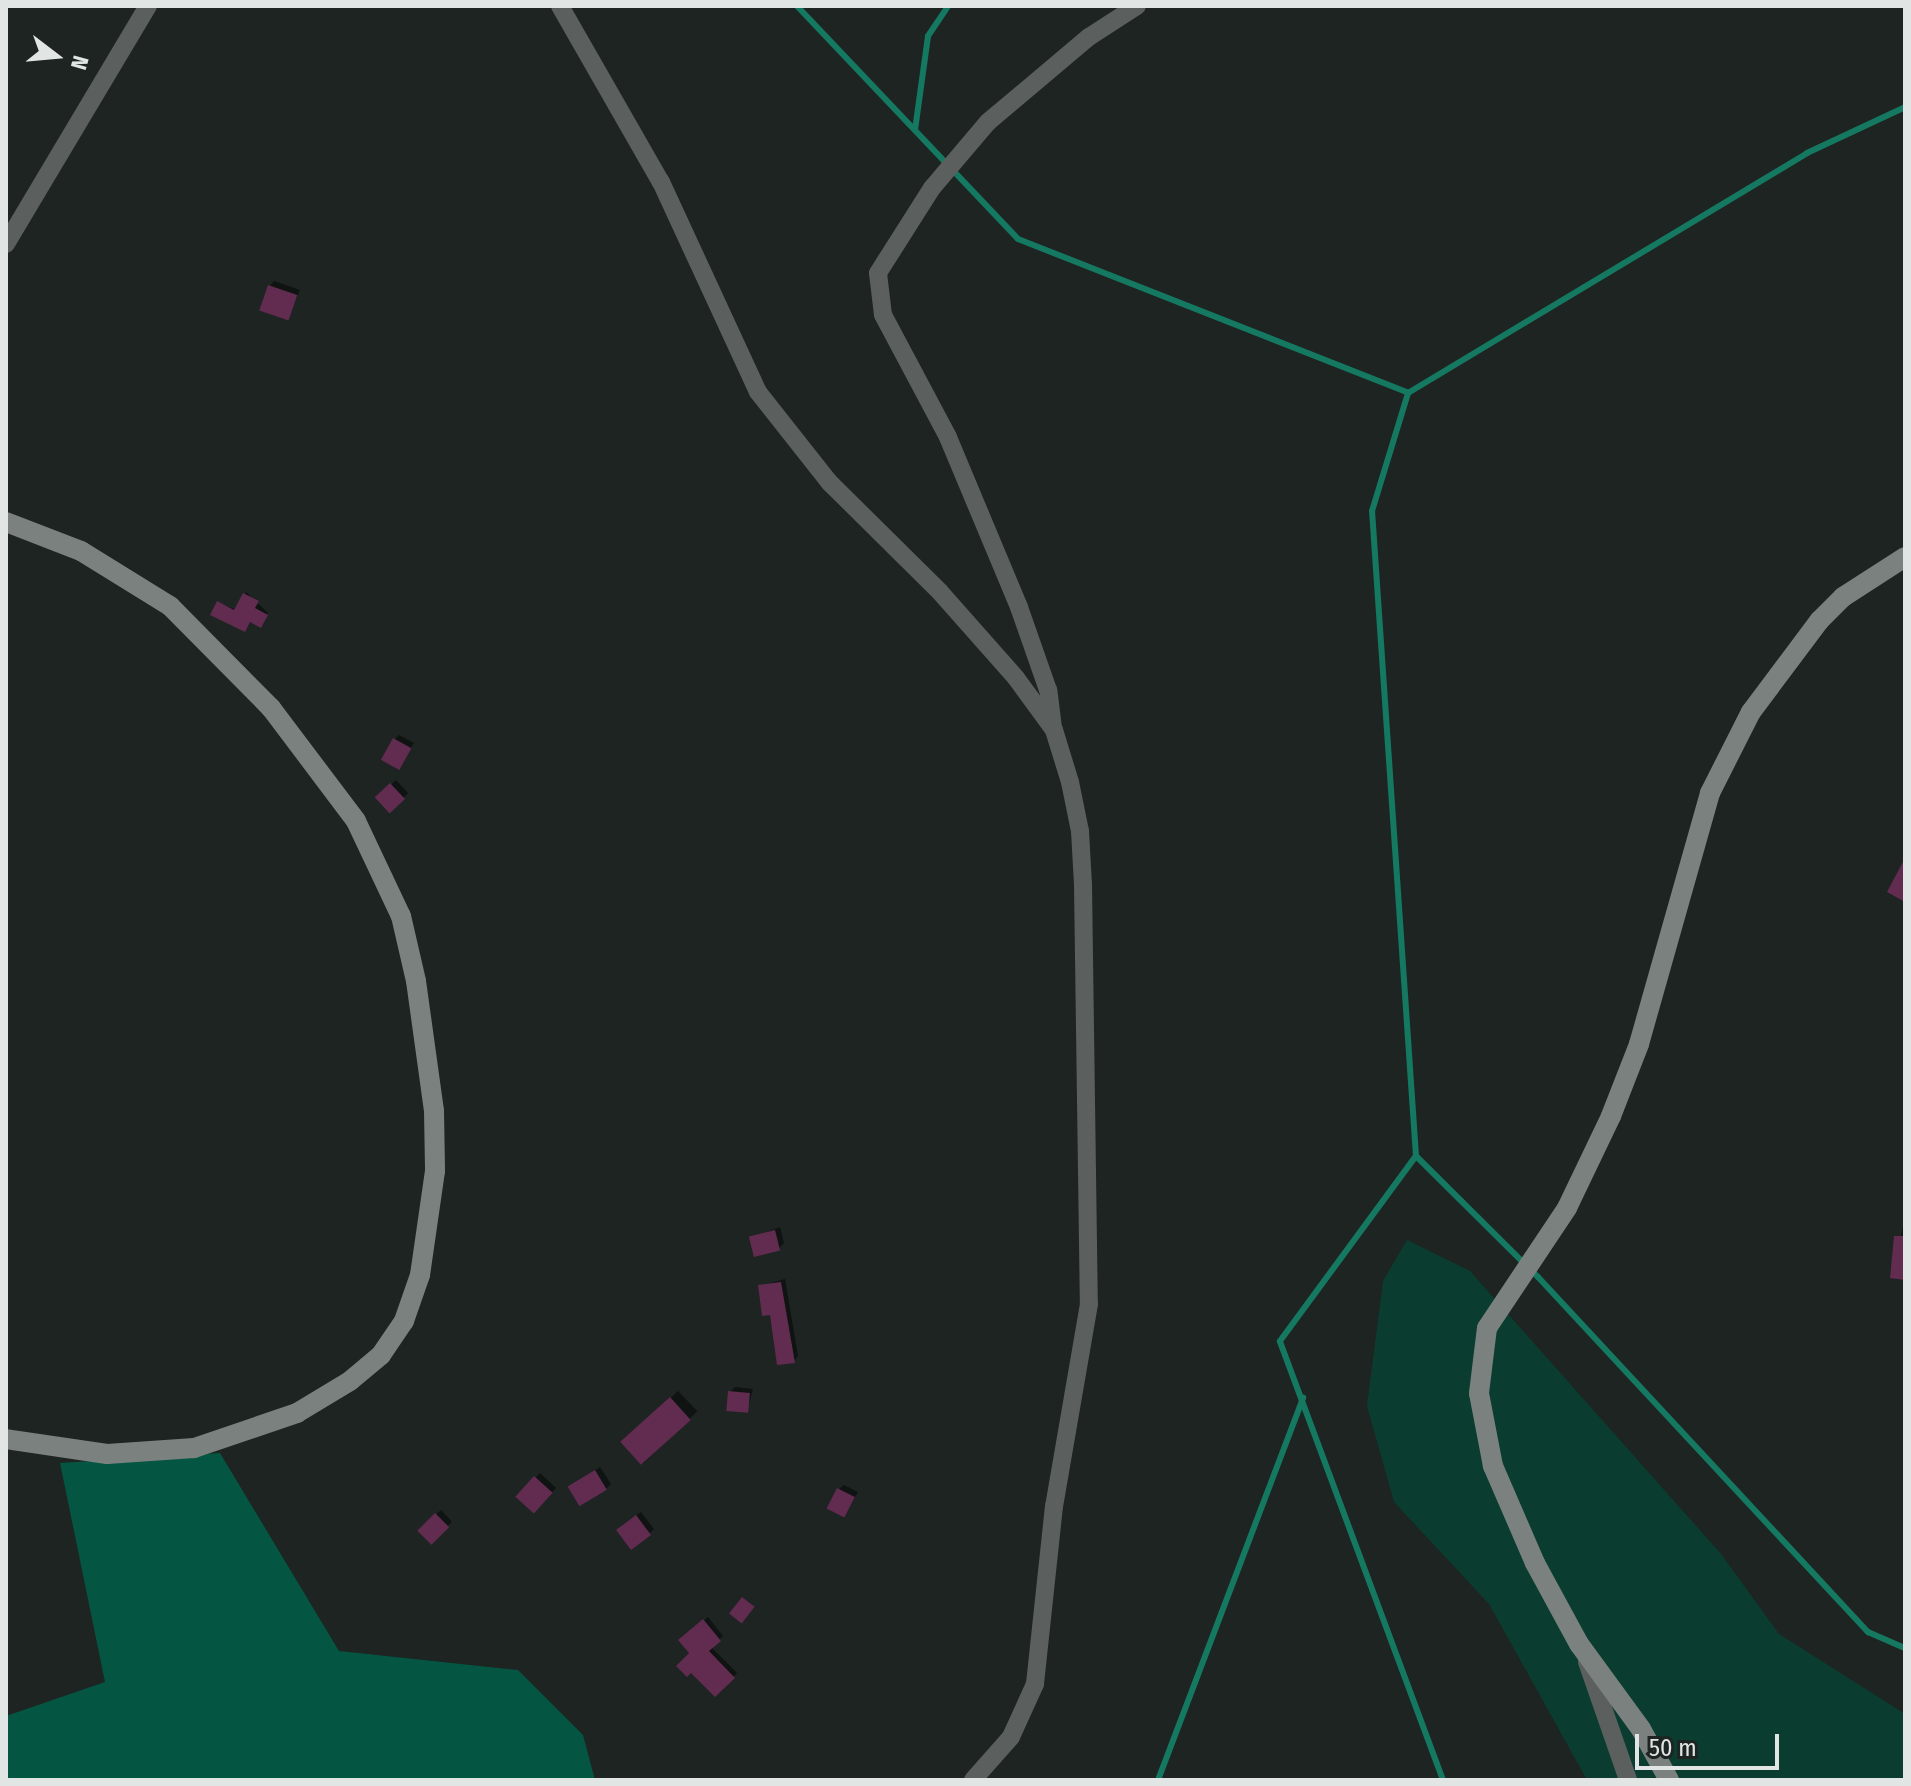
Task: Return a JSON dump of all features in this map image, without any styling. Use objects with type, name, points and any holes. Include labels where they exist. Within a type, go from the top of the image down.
[{"type":"main road","points":[[6,522],[81,551],[170,606],[271,708],[356,821],[401,916],[416,981],[434,1111],[435,1171],[420,1275],[404,1321],[381,1355],[350,1381],[297,1413],[194,1448],[107,1454],[6,1439]]},
{"type":"main road","points":[[1669,1780],[1633,1718],[1579,1644],[1535,1563],[1493,1466],[1483,1424],[1479,1372],[1487,1328],[1526,1263],[1567,1208],[1611,1116],[1639,1044],[1696,833],[1751,712],[1819,621],[1843,597],[1905,557]]},
{"type":"street","points":[[6,244],[148,6]]},
{"type":"street","points":[[560,6],[661,182],[758,392],[829,482],[989,647],[1054,730]]},
{"type":"street","points":[[973,1780],[1011,1737],[1035,1684],[1054,1506],[1089,1304],[1080,831],[1054,730],[1048,690],[1019,607],[948,437],[883,315],[878,273],[932,188],[988,122],[1089,37],[1137,6]]},
{"type":"street","points":[[1579,1644],[1628,1780]]},
{"type":"green space","points":[[1407,1240],[1470,1271],[1721,1554],[1779,1634],[1905,1714],[1905,1780],[1587,1780],[1489,1604],[1394,1502],[1367,1406],[1383,1281]]},
{"type":"green space","points":[[220,1453],[339,1651],[518,1670],[583,1735],[595,1780],[6,1780],[6,1716],[105,1682],[60,1463]]},
{"type":"building","points":[[268,285],[297,295],[289,321],[259,311]]},
{"type":"building","points":[[243,593],[259,601],[255,608],[268,615],[261,628],[250,622],[245,632],[210,615],[217,601],[234,610]]},
{"type":"building","points":[[393,738],[411,748],[399,770],[381,760]]},
{"type":"building","points":[[390,783],[405,799],[390,813],[375,797]]},
{"type":"building","points":[[1905,858],[1905,902],[1887,892]]},
{"type":"building","points":[[775,1230],[780,1250],[754,1257],[749,1237]]},
{"type":"building","points":[[1894,1236],[1905,1236],[1905,1280],[1890,1278]]},
{"type":"building","points":[[781,1282],[795,1363],[777,1365],[770,1315],[762,1316],[758,1285]]},
{"type":"building","points":[[728,1391],[750,1393],[748,1413],[726,1411]]},
{"type":"building","points":[[670,1397],[691,1420],[641,1465],[620,1442]]},
{"type":"building","points":[[595,1470],[607,1490],[579,1506],[568,1486]]},
{"type":"building","points":[[534,1476],[553,1493],[534,1514],[515,1497]]},
{"type":"building","points":[[837,1488],[855,1497],[844,1518],[827,1508]]},
{"type":"building","points":[[435,1513],[449,1527],[431,1545],[417,1531]]},
{"type":"building","points":[[636,1515],[651,1535],[631,1550],[616,1530]]},
{"type":"building","points":[[742,1597],[755,1607],[742,1623],[729,1614]]},
{"type":"building","points":[[703,1619],[721,1641],[709,1651],[735,1678],[715,1697],[691,1673],[687,1677],[676,1666],[689,1653],[678,1640]]},
{"type":"waterway","points":[[797,6],[1018,239],[1408,393]]},
{"type":"waterway","points":[[915,130],[928,36],[948,6]]},
{"type":"waterway","points":[[1443,1780],[1280,1341],[1416,1156],[1372,511],[1408,393],[1807,153],[1905,107]]},
{"type":"waterway","points":[[1416,1156],[1538,1277],[1868,1632],[1905,1648]]},
{"type":"waterway","points":[[1158,1780],[1303,1398]]}]
